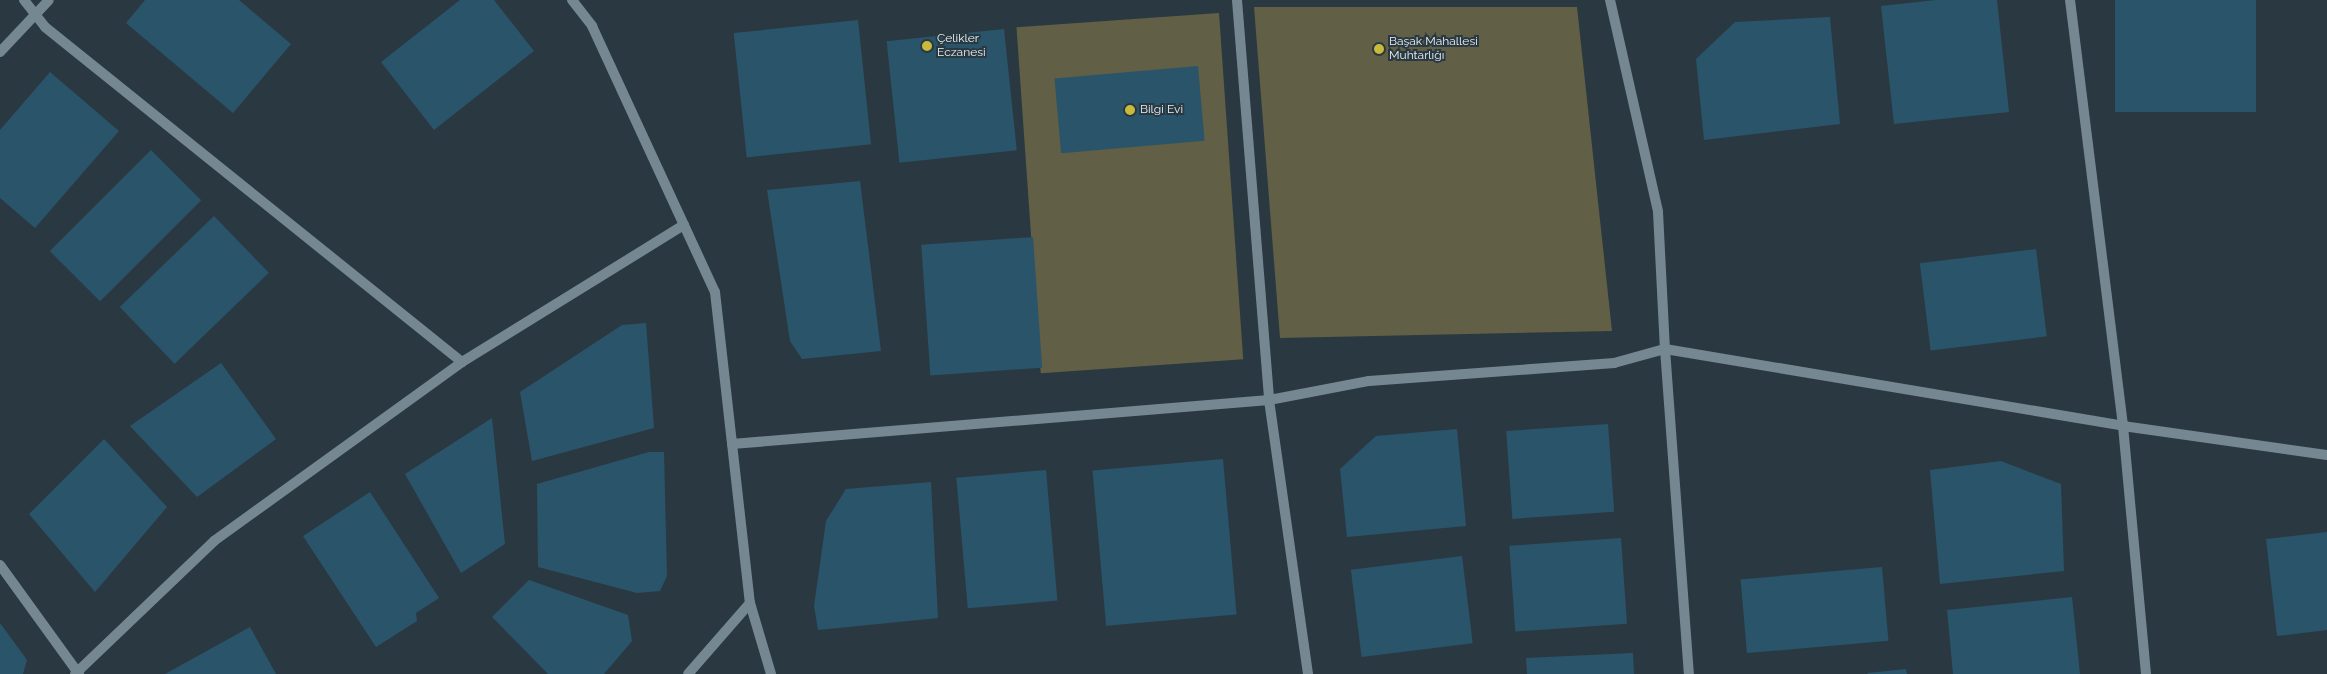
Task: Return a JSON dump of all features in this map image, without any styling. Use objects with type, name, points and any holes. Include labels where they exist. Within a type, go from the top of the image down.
[{"type":"street","points":[[24,0],[46,27],[462,362]]},
{"type":"street","points":[[0,52],[49,0]]},
{"type":"street","points":[[572,0],[592,26],[715,292],[750,604],[771,674]]},
{"type":"street","points":[[1237,0],[1269,400],[1308,674]]},
{"type":"street","points":[[1610,0],[1658,212],[1664,349],[1690,674]]},
{"type":"street","points":[[2070,0],[2122,426],[2146,674]]},
{"type":"street","points":[[0,565],[77,673],[214,541],[462,362],[684,225]]},
{"type":"street","points":[[732,444],[1269,400],[1369,381],[1614,363],[1664,349],[2122,426],[2327,455]]},
{"type":"street","points":[[688,674],[750,604]]},
{"type":"shaded area","points":[[1254,7],[1577,7],[1612,331],[1280,338]]},
{"type":"shaded area","points":[[1219,13],[1243,359],[1041,373],[1016,27]]},
{"type":"building","points":[[145,0],[239,0],[291,44],[233,113],[126,23]]},
{"type":"building","points":[[460,0],[494,0],[534,51],[434,130],[381,62]]},
{"type":"building","points":[[1936,0],[1997,0],[2009,112],[1894,124],[1881,6]]},
{"type":"building","points":[[2115,0],[2256,0],[2256,112],[2115,112]]},
{"type":"building","points":[[1830,17],[1840,124],[1704,140],[1696,59],[1735,22]]},
{"type":"building","points":[[858,20],[871,144],[747,157],[734,33]]},
{"type":"building","points":[[1004,29],[1017,150],[899,163],[887,41]]},
{"type":"building","name":"Bilgi Evi","points":[[1198,66],[1205,141],[1061,153],[1055,79]]},
{"type":"building","points":[[50,72],[119,131],[35,228],[0,198],[0,130]]},
{"type":"building","points":[[151,150],[201,200],[100,301],[50,251]]},
{"type":"building","points":[[860,181],[881,351],[802,359],[790,341],[767,190]]},
{"type":"building","points":[[214,216],[269,273],[175,364],[120,307]]},
{"type":"building","points":[[1033,237],[1042,368],[930,375],[921,245]]},
{"type":"building","points":[[2036,249],[2047,336],[1931,351],[1920,263]]},
{"type":"building","points":[[646,323],[654,428],[532,461],[520,392],[622,325]]},
{"type":"building","points":[[221,363],[276,439],[197,497],[130,426]]},
{"type":"building","points":[[492,418],[505,544],[461,573],[405,474]]},
{"type":"building","points":[[1608,424],[1614,512],[1512,519],[1506,431]]},
{"type":"building","points":[[1457,429],[1466,526],[1347,537],[1340,469],[1376,436]]},
{"type":"building","points":[[104,439],[167,507],[95,592],[29,514]]},
{"type":"building","points":[[649,452],[664,452],[667,576],[660,591],[637,593],[538,567],[537,484]]},
{"type":"building","points":[[1223,459],[1237,614],[1106,626],[1092,470]]},
{"type":"building","points":[[2001,461],[2061,484],[2064,571],[1940,584],[1930,470]]},
{"type":"building","points":[[1046,470],[1057,601],[968,608],[956,478]]},
{"type":"building","points":[[931,482],[938,618],[818,630],[814,606],[826,521],[846,489]]},
{"type":"building","points":[[370,492],[439,598],[416,613],[417,621],[376,647],[303,536]]},
{"type":"building","points":[[2327,532],[2327,630],[2277,636],[2266,539]]},
{"type":"building","points":[[1621,538],[1627,624],[1515,632],[1509,546]]},
{"type":"building","points":[[1462,556],[1473,643],[1362,657],[1351,570]]},
{"type":"building","points":[[1882,567],[1888,641],[1747,653],[1741,579]]},
{"type":"building","points":[[529,580],[628,615],[632,641],[604,674],[548,674],[492,617]]},
{"type":"building","points":[[2072,597],[2080,674],[1953,674],[1947,610]]},
{"type":"building","points":[[0,623],[27,660],[23,674],[0,674]]},
{"type":"building","points":[[250,627],[276,674],[165,674]]},
{"type":"building","points":[[1633,653],[1634,674],[1527,674],[1526,658]]},
{"type":"building","points":[[1906,669],[1907,674],[1867,673]]},
{"type":"place","name":"Çelikler Eczanesi","points":[[927,46]]},
{"type":"place","name":"Başak Mahallesi Muhtarlığı","points":[[1379,49]]},
{"type":"place","name":"Bilgi Evi","points":[[1130,110]]}]
